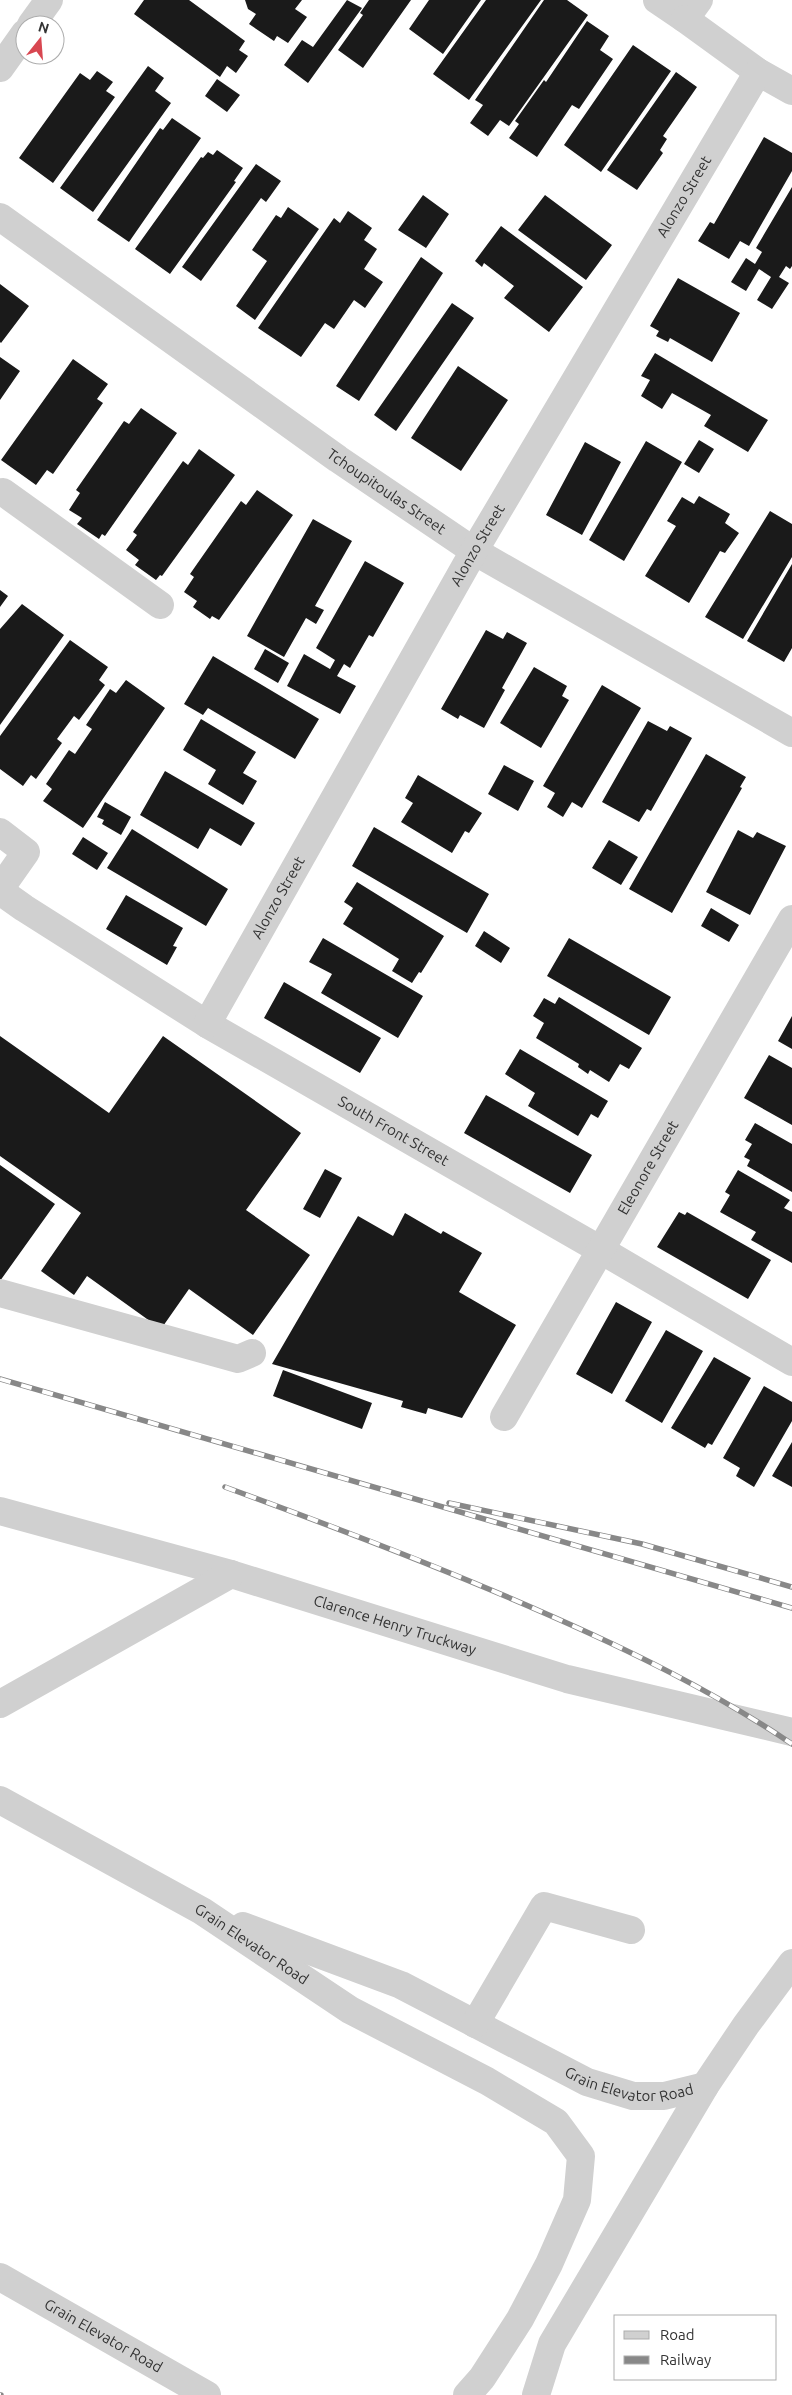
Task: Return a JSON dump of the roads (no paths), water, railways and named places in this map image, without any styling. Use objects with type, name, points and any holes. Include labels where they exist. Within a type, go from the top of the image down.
[{"type":"street","points":[[38,15],[49,0]]},
{"type":"street","points":[[657,0],[692,10],[758,72],[792,91]]},
{"type":"street","points":[[0,68],[15,47]]},
{"type":"street","name":"Alonzo Street","points":[[207,1024],[474,550],[758,72]]},
{"type":"street","name":"Tchoupitoulas Street","points":[[0,217],[338,459],[474,550],[792,733]]},
{"type":"street","points":[[0,493],[3,492],[160,606]]},
{"type":"street","points":[[0,832],[26,852],[0,890]]},
{"type":"street","name":"South Front Street","points":[[0,890],[24,908],[207,1024],[600,1249],[792,1362]]},
{"type":"street","name":"Eleonore Street","points":[[504,1417],[792,919]]},
{"type":"street","points":[[0,1293],[238,1359],[252,1354]]},
{"type":"street","name":"Clarence Henry Truckway","points":[[0,1511],[231,1574],[567,1679],[792,1732]]},
{"type":"street","points":[[0,1704],[231,1574]]},
{"type":"street","points":[[0,1800],[202,1911]]},
{"type":"street","points":[[475,2024],[544,1906],[631,1930]]},
{"type":"street","name":"Grain Elevator Road","points":[[202,1911],[401,1985],[587,2082],[633,2096],[664,2096],[705,2086],[746,2025],[792,1963]]},
{"type":"street","name":"Grain Elevator Road","points":[[202,1911],[350,2010],[486,2081],[556,2122],[581,2156],[578,2200],[550,2264],[520,2319],[482,2378],[467,2395]]},
{"type":"street","points":[[536,2395],[552,2344],[705,2086]]},
{"type":"street","name":"Grain Elevator Road","points":[[0,2276],[207,2395]]},
{"type":"railway","points":[[0,1379],[792,1608]]},
{"type":"railway","points":[[225,1487],[424,1563],[574,1626],[670,1672],[732,1706],[792,1744]]},
{"type":"railway","points":[[449,1503],[642,1544],[792,1587]]}]
